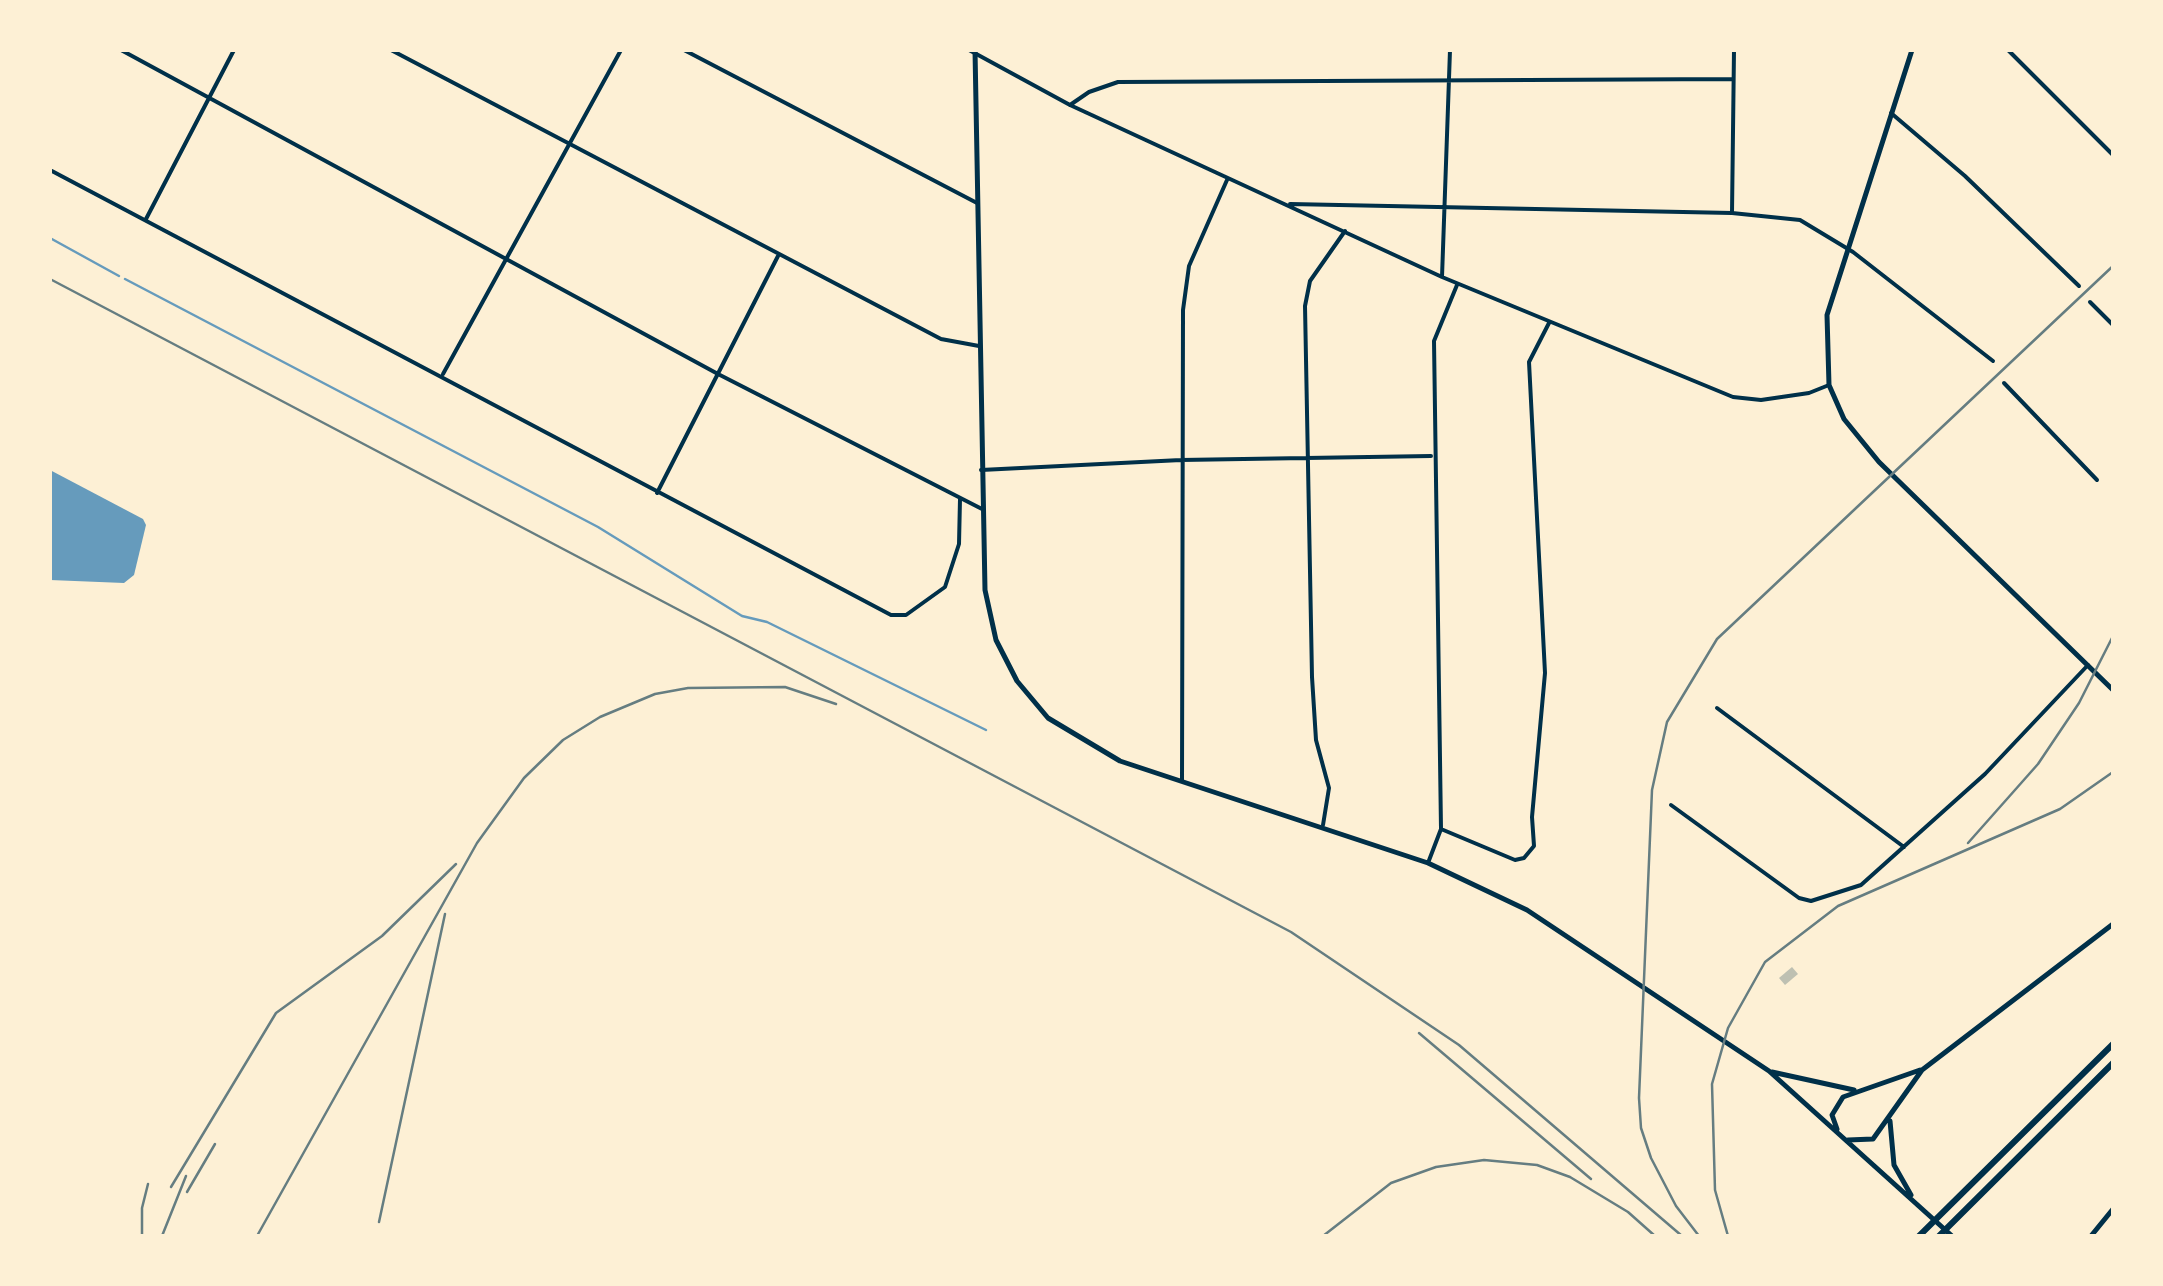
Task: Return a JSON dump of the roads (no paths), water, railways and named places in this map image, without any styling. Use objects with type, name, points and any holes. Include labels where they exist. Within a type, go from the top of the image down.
[{"type":"main road","points":[[1912,50],[1827,315],[1830,385],[1844,419],[1880,462],[2113,690]]},
{"type":"main road","points":[[973,51],[985,590],[996,640],[1017,681],[1048,718],[1120,761],[1323,825],[1428,863],[1527,910],[1769,1071],[1952,1236]]},
{"type":"main road","points":[[1922,1070],[1857,1090],[1836,1104],[1832,1115],[1842,1137],[1857,1143],[1873,1140],[1922,1070],[2113,924]]},
{"type":"main road","points":[[1918,1236],[2113,1044]]},
{"type":"main road","points":[[1939,1236],[2113,1064]]},
{"type":"main road","points":[[1769,1071],[1857,1090]]},
{"type":"main road","points":[[1892,1112],[1888,1130],[1894,1165],[1919,1205]]},
{"type":"main road","points":[[2093,1235],[2113,1209]]},
{"type":"street","points":[[121,50],[718,374],[982,509]]},
{"type":"street","points":[[146,219],[234,50]]},
{"type":"street","points":[[391,50],[941,339],[979,346]]},
{"type":"street","points":[[442,375],[508,262],[621,50]]},
{"type":"street","points":[[684,50],[977,203]]},
{"type":"street","points":[[1442,276],[1450,50]]},
{"type":"street","points":[[1732,213],[1734,50]]},
{"type":"street","points":[[2008,50],[2113,155]]},
{"type":"street","points":[[973,51],[1070,105],[1442,276],[1734,397],[1761,400],[1808,393],[1830,385]]},
{"type":"street","points":[[1070,105],[1089,92],[1118,82],[1734,79]]},
{"type":"street","points":[[1891,113],[1965,176],[2079,286]]},
{"type":"street","points":[[50,170],[891,615],[906,614],[944,587],[959,544],[960,500]]},
{"type":"street","points":[[1182,782],[1186,745],[1183,310],[1189,266],[1227,178]]},
{"type":"street","points":[[1285,204],[1732,213],[1800,220],[1846,247],[1993,361]]},
{"type":"street","points":[[1323,825],[1329,788],[1316,740],[1312,677],[1305,306],[1310,281],[1328,260],[1344,230]]},
{"type":"street","points":[[657,493],[778,255]]},
{"type":"street","points":[[1428,863],[1441,829],[1434,341],[1458,283]]},
{"type":"street","points":[[2090,302],[2113,325]]},
{"type":"street","points":[[1441,829],[1515,860],[1524,858],[1534,846],[1532,817],[1544,673],[1529,362],[1548,323]]},
{"type":"street","points":[[2004,382],[2097,480]]},
{"type":"street","points":[[981,470],[1182,460],[1433,456]]},
{"type":"street","points":[[1670,805],[1800,898],[1811,901],[1861,886],[1985,774],[2088,664]]},
{"type":"street","points":[[1718,708],[1904,847]]},
{"type":"water","points":[[50,470],[143,519],[146,525],[134,575],[124,583],[50,580]]},
{"type":"waterway","points":[[50,238],[119,276]]},
{"type":"waterway","points":[[125,279],[598,527],[742,616],[767,622],[986,730]]},
{"type":"railway","points":[[1699,1236],[1676,1206],[1651,1158],[1641,1128],[1639,1098],[1652,790],[1667,722],[1717,639],[2113,266]]},
{"type":"railway","points":[[50,279],[1291,932],[1459,1045],[1682,1236]]},
{"type":"railway","points":[[1968,843],[2038,764],[2079,703],[2113,636]]},
{"type":"railway","points":[[257,1236],[477,843],[524,778],[563,740],[600,717],[655,694],[688,688],[785,687],[836,704]]},
{"type":"railway","points":[[1728,1236],[1715,1190],[1712,1084],[1728,1028],[1765,962],[1838,906],[2060,809],[2113,772]]},
{"type":"railway","points":[[171,1187],[276,1013],[382,936],[456,864]]},
{"type":"railway","points":[[379,1222],[445,914]]},
{"type":"railway","points":[[1419,1033],[1591,1179]]},
{"type":"railway","points":[[187,1192],[215,1144]]},
{"type":"railway","points":[[1323,1236],[1391,1183],[1436,1167],[1484,1160],[1537,1165],[1570,1177],[1628,1212],[1655,1236]]},
{"type":"railway","points":[[162,1236],[186,1176]]},
{"type":"railway","points":[[142,1236],[142,1208],[148,1184]]}]
